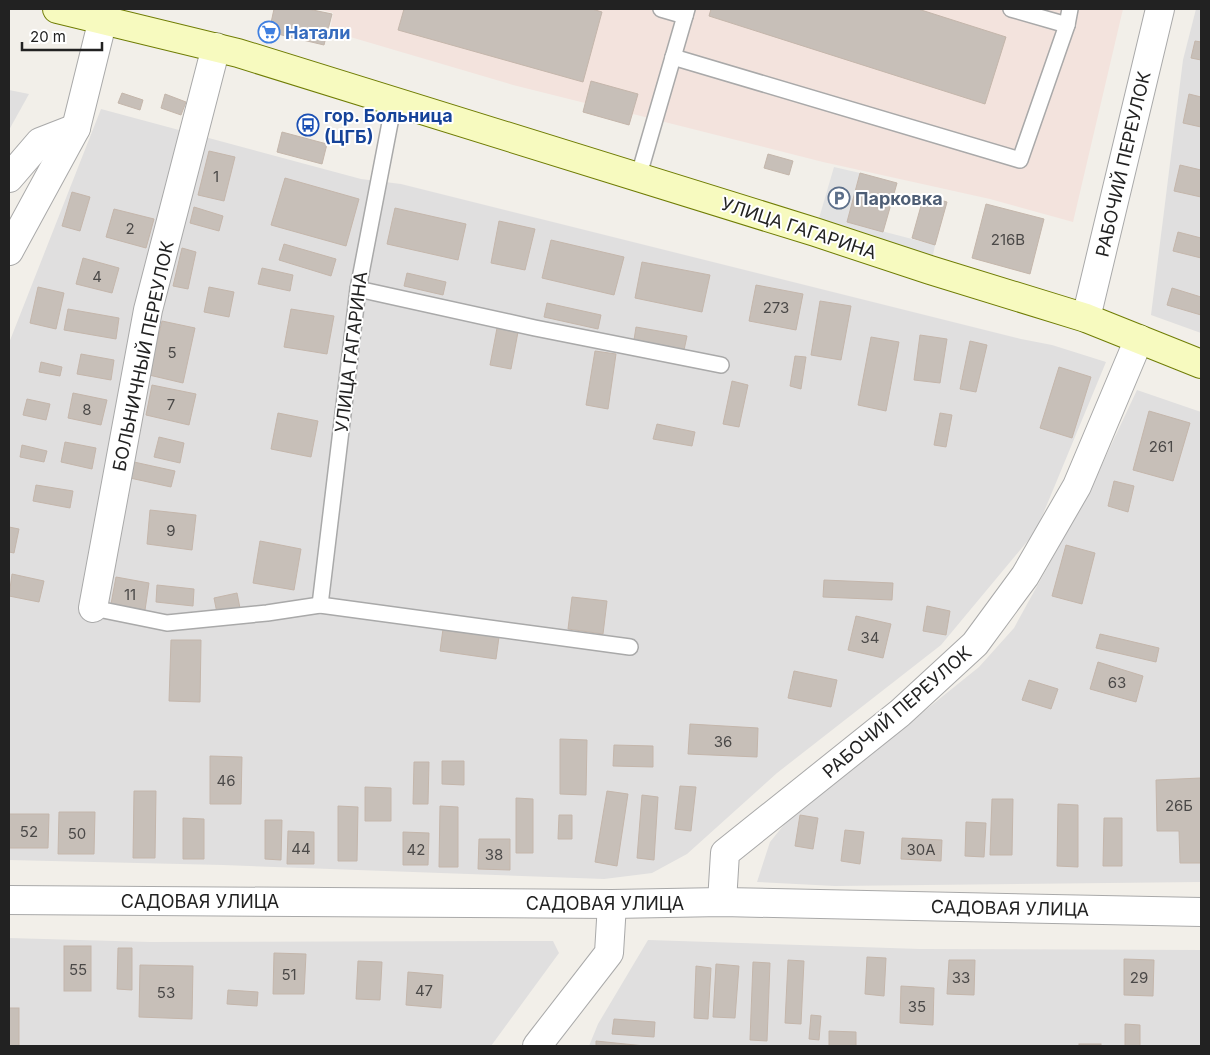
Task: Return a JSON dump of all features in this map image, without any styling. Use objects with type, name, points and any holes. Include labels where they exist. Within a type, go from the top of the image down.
[{"type":"street","name":"УЛИЦА ГАГАРИНА","points":[[57,9],[102,19],[148,19],[216,47],[1086,318],[1201,364]]},
{"type":"street","name":"РАБОЧИЙ ПЕРЕУЛОК","points":[[1086,318],[1160,9]]},
{"type":"street","points":[[9,251],[76,128],[102,19]]},
{"type":"street","name":"БОЛЬНИЧНЫЙ ПЕРЕУЛОК","points":[[93,608],[148,310],[216,47]]},
{"type":"street","points":[[9,178],[40,142],[76,128]]},
{"type":"street","name":"РАБОЧИЙ ПЕРЕУЛОК","points":[[722,902],[726,853],[900,713],[975,644],[1025,576],[1077,486],[1139,339]]},
{"type":"street","name":"САДОВАЯ УЛИЦА","points":[[9,900],[612,904],[722,902],[1201,912]]},
{"type":"street","points":[[537,1046],[609,953],[612,904]]},
{"type":"lane","points":[[638,178],[686,12],[661,9]]},
{"type":"lane","points":[[1011,9],[1066,25]]},
{"type":"lane","points":[[673,57],[1020,160],[1070,9]]},
{"type":"lane","name":"УЛИЦА ГАГАРИНА","points":[[320,605],[358,289],[394,102]]},
{"type":"lane","points":[[358,289],[721,366]]},
{"type":"lane","points":[[93,608],[167,622],[267,613],[320,605],[630,647]]},
{"type":"shaded area","points":[[318,9],[1123,9],[1073,222],[990,199],[823,162],[633,114],[629,125],[583,112],[585,103],[513,85],[330,31],[333,13]]},
{"type":"shaded area","points":[[1196,9],[1201,9],[1201,333],[1151,315],[1183,60]]},
{"type":"shaded area","points":[[9,90],[29,94],[9,130]]},
{"type":"shaded area","points":[[101,109],[361,179],[401,184],[1021,339],[1052,345],[1106,362],[1036,531],[941,645],[777,773],[687,854],[652,873],[604,879],[223,865],[9,860],[9,343]]},
{"type":"shaded area","name":"Парковка","points":[[834,167],[860,173],[847,222],[935,245],[930,270],[815,232]]},
{"type":"shaded area","points":[[1137,390],[1201,412],[1201,882],[835,886],[757,882],[770,842],[791,816],[979,667],[1014,628],[1090,490]]},
{"type":"shaded area","points":[[9,938],[150,942],[553,941],[559,953],[491,1046],[9,1046]]},
{"type":"shaded area","points":[[648,940],[920,949],[1201,950],[1201,1046],[589,1046],[598,1024]]},
{"type":"building","points":[[274,9],[308,9],[332,14],[324,45],[269,32]]},
{"type":"building","points":[[404,9],[592,9],[602,12],[583,82],[398,30]]},
{"type":"building","points":[[711,9],[918,9],[1006,37],[985,104],[709,16]]},
{"type":"building","points":[[1195,41],[1201,42],[1201,60],[1191,58]]},
{"type":"building","points":[[591,81],[638,94],[629,125],[583,112]]},
{"type":"building","points":[[122,93],[143,100],[140,110],[118,103]]},
{"type":"building","points":[[165,94],[186,102],[181,115],[161,108]]},
{"type":"building","points":[[1189,94],[1201,97],[1201,127],[1183,123]]},
{"type":"building","points":[[282,132],[327,144],[322,164],[277,152]]},
{"type":"building","points":[[209,151],[235,157],[224,201],[198,195]]},
{"type":"building","points":[[768,154],[793,161],[789,175],[764,168]]},
{"type":"building","points":[[1180,165],[1201,170],[1201,197],[1174,191]]},
{"type":"building","points":[[860,173],[897,183],[883,232],[847,222]]},
{"type":"building","points":[[285,178],[359,199],[346,246],[271,225]]},
{"type":"building","points":[[72,192],[90,197],[80,231],[62,226]]},
{"type":"building","points":[[924,195],[947,202],[935,245],[912,238]]},
{"type":"building","points":[[986,204],[1044,219],[1030,274],[972,258]]},
{"type":"building","points":[[194,207],[223,216],[219,231],[190,223]]},
{"type":"building","points":[[395,208],[466,224],[458,260],[387,244]]},
{"type":"building","points":[[114,209],[154,219],[146,248],[106,237]]},
{"type":"building","points":[[499,221],[535,229],[525,270],[491,263]]},
{"type":"building","points":[[1178,232],[1201,238],[1201,258],[1173,251]]},
{"type":"building","points":[[551,240],[624,257],[614,295],[542,278]]},
{"type":"building","points":[[284,244],[336,259],[331,276],[279,260]]},
{"type":"building","points":[[182,248],[196,252],[188,289],[173,286]]},
{"type":"building","points":[[83,258],[119,268],[112,293],[76,284]]},
{"type":"building","points":[[642,262],[710,275],[702,312],[635,298]]},
{"type":"building","points":[[262,268],[293,275],[290,291],[258,284]]},
{"type":"building","points":[[407,273],[446,282],[443,295],[404,286]]},
{"type":"building","points":[[756,285],[803,294],[796,330],[749,321]]},
{"type":"building","points":[[38,287],[64,293],[56,329],[30,323]]},
{"type":"building","points":[[209,287],[234,292],[229,317],[204,312]]},
{"type":"building","points":[[1172,288],[1201,297],[1201,315],[1167,305]]},
{"type":"building","points":[[820,301],[851,306],[841,360],[811,355]]},
{"type":"building","points":[[547,303],[601,315],[598,329],[544,317]]},
{"type":"building","points":[[68,309],[119,318],[116,339],[64,330]]},
{"type":"building","points":[[291,309],[334,316],[327,354],[284,347]]},
{"type":"building","points":[[162,321],[195,328],[183,383],[149,375]]},
{"type":"building","points":[[636,327],[687,336],[684,350],[634,340]]},
{"type":"building","points":[[497,328],[518,332],[511,369],[490,365]]},
{"type":"building","points":[[920,335],[947,339],[940,383],[914,380]]},
{"type":"building","points":[[871,337],[899,342],[886,411],[858,405]]},
{"type":"building","points":[[970,341],[987,345],[976,392],[960,389]]},
{"type":"building","points":[[595,351],[616,354],[608,409],[586,405]]},
{"type":"building","points":[[81,354],[114,360],[111,380],[77,374]]},
{"type":"building","points":[[795,356],[806,357],[801,389],[790,386]]},
{"type":"building","points":[[41,362],[62,367],[60,376],[39,372]]},
{"type":"building","points":[[1059,367],[1091,377],[1072,438],[1040,428]]},
{"type":"building","points":[[732,381],[748,385],[739,427],[723,424]]},
{"type":"building","points":[[152,385],[196,394],[189,425],[146,415]]},
{"type":"building","points":[[73,393],[107,400],[101,425],[68,418]]},
{"type":"building","points":[[27,399],[50,404],[46,420],[23,415]]},
{"type":"building","points":[[1149,411],[1190,423],[1173,481],[1133,470]]},
{"type":"building","points":[[278,413],[318,421],[311,457],[271,449]]},
{"type":"building","points":[[940,413],[952,415],[946,447],[934,445]]},
{"type":"building","points":[[657,424],[695,432],[692,446],[653,439]]},
{"type":"building","points":[[159,437],[184,443],[180,463],[154,457]]},
{"type":"building","points":[[65,442],[96,448],[92,469],[61,462]]},
{"type":"building","points":[[22,445],[47,451],[44,462],[20,457]]},
{"type":"building","points":[[134,462],[175,471],[171,487],[130,478]]},
{"type":"building","points":[[1114,481],[1134,486],[1128,512],[1108,506]]},
{"type":"building","points":[[36,485],[73,491],[70,508],[33,501]]},
{"type":"building","points":[[150,510],[196,515],[192,550],[147,544]]},
{"type":"building","points":[[9,527],[19,529],[14,553],[9,552]]},
{"type":"building","points":[[260,541],[301,549],[294,590],[253,583]]},
{"type":"building","points":[[1066,545],[1095,553],[1082,604],[1052,596]]},
{"type":"building","points":[[12,574],[44,581],[39,602],[9,596]]},
{"type":"building","points":[[116,577],[149,583],[145,610],[111,604]]},
{"type":"building","points":[[824,580],[893,583],[892,600],[823,597]]},
{"type":"building","points":[[157,585],[194,589],[193,606],[156,602]]},
{"type":"building","points":[[237,593],[240,608],[217,613],[214,598]]},
{"type":"building","points":[[572,597],[607,601],[603,634],[568,629]]},
{"type":"building","points":[[927,606],[950,611],[946,635],[923,631]]},
{"type":"building","points":[[856,616],[891,624],[883,658],[848,650]]},
{"type":"building","points":[[443,629],[499,637],[496,659],[440,651]]},
{"type":"building","points":[[1100,634],[1159,648],[1156,662],[1096,648]]},
{"type":"building","points":[[171,640],[201,640],[200,702],[169,701]]},
{"type":"building","points":[[1098,662],[1143,676],[1136,702],[1090,689]]},
{"type":"building","points":[[794,671],[837,680],[831,707],[788,698]]},
{"type":"building","points":[[1029,680],[1058,689],[1051,709],[1022,700]]},
{"type":"building","points":[[690,724],[758,728],[757,757],[688,754]]},
{"type":"building","points":[[560,739],[587,740],[586,795],[560,794]]},
{"type":"building","points":[[614,745],[653,746],[653,767],[613,766]]},
{"type":"building","points":[[210,756],[242,757],[241,804],[210,804]]},
{"type":"building","points":[[442,761],[464,761],[464,785],[442,784]]},
{"type":"building","points":[[414,762],[429,762],[428,804],[413,804]]},
{"type":"building","points":[[1201,778],[1201,863],[1180,863],[1179,831],[1157,831],[1156,780]]},
{"type":"building","points":[[680,786],[696,787],[691,831],[675,829]]},
{"type":"building","points":[[365,787],[391,788],[391,821],[365,821]]},
{"type":"building","points":[[134,791],[156,791],[155,858],[133,858]]},
{"type":"building","points":[[607,791],[628,794],[617,866],[595,862]]},
{"type":"building","points":[[642,795],[658,797],[654,860],[637,858]]},
{"type":"building","points":[[516,798],[533,799],[533,853],[516,853]]},
{"type":"building","points":[[992,799],[1013,799],[1012,855],[990,855]]},
{"type":"building","points":[[1058,804],[1078,805],[1078,867],[1057,866]]},
{"type":"building","points":[[338,806],[358,807],[357,861],[338,861]]},
{"type":"building","points":[[440,806],[458,807],[458,867],[439,867]]},
{"type":"building","points":[[59,812],[95,812],[94,854],[58,854]]},
{"type":"building","points":[[9,814],[49,814],[48,848],[9,848]]},
{"type":"building","points":[[559,815],[572,815],[572,839],[558,839]]},
{"type":"building","points":[[800,815],[818,818],[813,849],[795,846]]},
{"type":"building","points":[[183,818],[204,819],[204,859],[183,859]]},
{"type":"building","points":[[1104,818],[1122,818],[1122,866],[1103,866]]},
{"type":"building","points":[[265,820],[282,820],[281,860],[265,859]]},
{"type":"building","points":[[966,822],[986,823],[984,857],[965,856]]},
{"type":"building","points":[[845,830],[864,832],[860,864],[841,861]]},
{"type":"building","points":[[288,831],[314,832],[314,864],[287,864]]},
{"type":"building","points":[[403,832],[429,833],[428,865],[403,865]]},
{"type":"building","points":[[902,838],[942,840],[941,861],[901,859]]},
{"type":"building","points":[[479,839],[510,839],[510,870],[478,869]]},
{"type":"building","points":[[64,946],[91,946],[91,991],[64,991]]},
{"type":"building","points":[[118,948],[132,948],[132,990],[117,989]]},
{"type":"building","points":[[274,953],[306,954],[304,994],[273,994]]},
{"type":"building","points":[[867,957],[886,958],[884,996],[865,994]]},
{"type":"building","points":[[1124,959],[1154,960],[1153,996],[1124,995]]},
{"type":"building","points":[[788,960],[804,961],[801,1024],[785,1023]]},
{"type":"building","points":[[949,960],[975,960],[974,995],[947,994]]},
{"type":"building","points":[[358,961],[382,962],[380,1000],[356,999]]},
{"type":"building","points":[[753,962],[770,963],[767,1041],[750,1040]]},
{"type":"building","points":[[716,964],[739,966],[735,1018],[713,1017]]},
{"type":"building","points":[[140,965],[193,966],[192,1019],[139,1017]]},
{"type":"building","points":[[696,966],[711,968],[708,1019],[694,1018]]},
{"type":"building","points":[[408,972],[443,975],[441,1008],[406,1005]]},
{"type":"building","points":[[901,986],[934,988],[933,1025],[900,1023]]},
{"type":"building","points":[[228,990],[258,992],[257,1006],[227,1004]]},
{"type":"building","points":[[9,1008],[19,1008],[19,1046],[9,1046]]},
{"type":"building","points":[[811,1015],[821,1016],[819,1040],[809,1039]]},
{"type":"building","points":[[614,1019],[655,1022],[654,1037],[612,1034]]},
{"type":"building","points":[[1125,1024],[1140,1025],[1140,1046],[1125,1046]]},
{"type":"building","points":[[829,1031],[856,1032],[856,1046],[829,1046]]},
{"type":"building","points":[[596,1041],[645,1046],[596,1046]]},
{"type":"building","points":[[1079,1044],[1101,1044],[1101,1046],[1079,1046]]},
{"type":"place","name":"Натали","points":[[269,32]]},
{"type":"place","name":"гор. Больница (ЦГБ)","points":[[308,125]]},
{"type":"place","name":"Парковка","points":[[839,198]]}]
